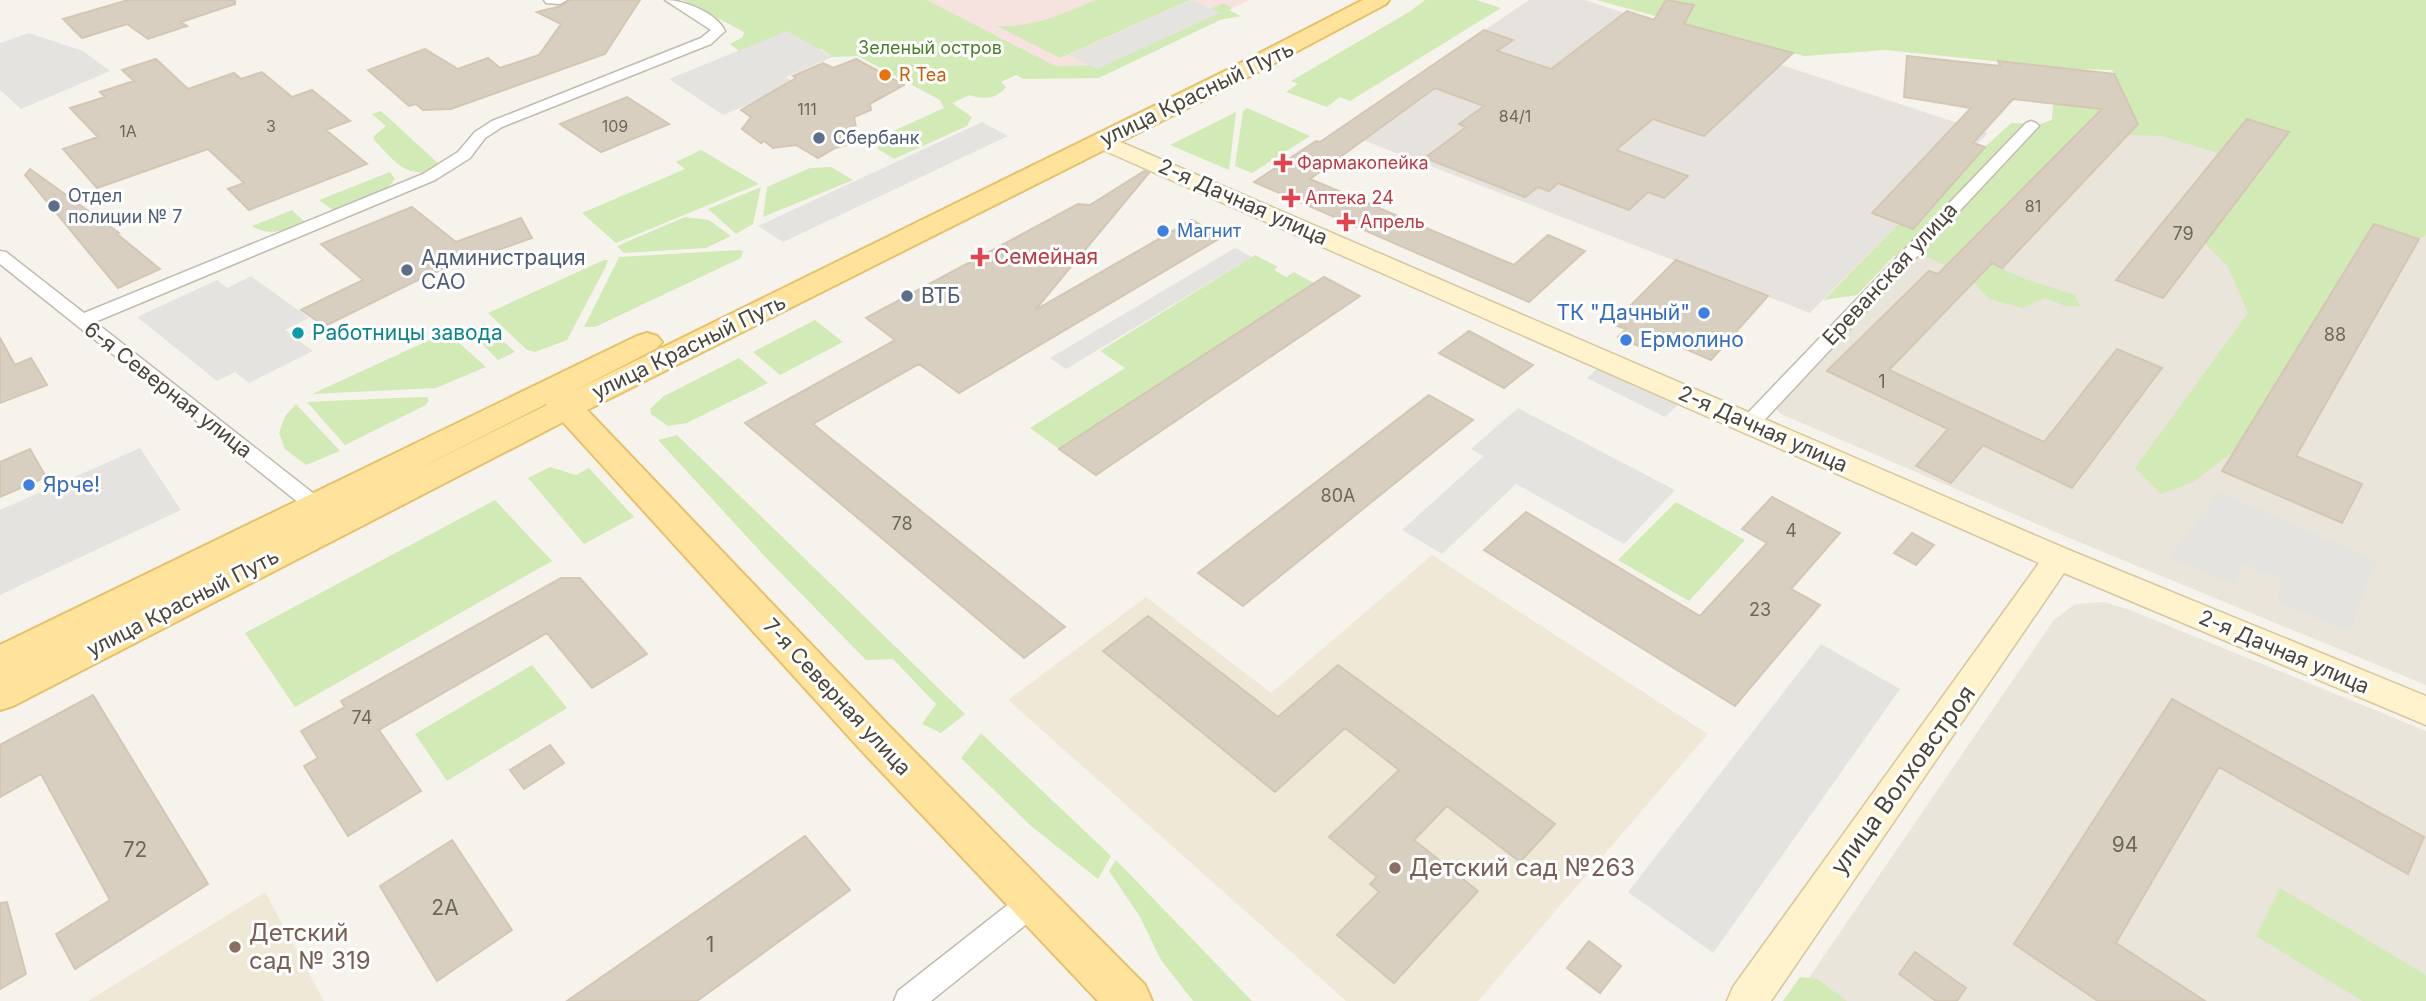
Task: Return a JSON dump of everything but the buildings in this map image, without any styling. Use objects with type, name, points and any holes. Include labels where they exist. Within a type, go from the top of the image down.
[{"type":"main road","name":"улица Красный Путь","points":[[0,695],[325,516],[1347,0]]},
{"type":"main road","name":"улица Красный Путь","points":[[558,398],[1102,141],[1379,0]]},
{"type":"main road","name":"7-я Северная улица","points":[[558,398],[874,737],[1129,1001]]},
{"type":"main road","name":"улица Красный Путь","points":[[0,662],[325,516]]},
{"type":"street","points":[[81,321],[429,177],[464,155],[480,135],[497,124],[706,41],[718,30],[716,26],[672,0]]},
{"type":"street","name":"Ереванская улица","points":[[1749,423],[2031,126]]},
{"type":"street","name":"2-я Дачная улица","points":[[1102,141],[2058,558],[2426,711]]},
{"type":"street","name":"6-я Северная улица","points":[[0,256],[325,516]]},
{"type":"street","name":"улица Волховстроя","points":[[1747,1001],[2033,598],[2058,558]]},
{"type":"street","points":[[908,1001],[1034,901]]},
{"type":"shaded area","points":[[927,0],[1249,0],[1102,71],[1047,73],[983,30]]},
{"type":"shaded area","points":[[1192,0],[1220,13],[1097,69],[1069,55]]},
{"type":"shaded area","points":[[1529,0],[1585,0],[1988,133],[1810,313],[1337,130]]},
{"type":"shaded area","points":[[787,31],[833,57],[786,77],[797,84],[723,115],[669,79]]},
{"type":"shaded area","points":[[29,33],[83,51],[110,71],[21,109],[0,90],[0,43]]},
{"type":"shaded area","points":[[982,122],[1008,136],[783,242],[758,226]]},
{"type":"shaded area","points":[[2038,126],[2426,126],[2426,685],[2074,540],[1783,415],[1776,409],[1777,403]]},
{"type":"shaded area","points":[[1235,248],[1252,257],[1066,369],[1050,358]]},
{"type":"shaded area","points":[[251,276],[309,318],[285,330],[313,351],[249,383],[235,372],[217,381],[137,317],[217,280],[227,288]]},
{"type":"shaded area","points":[[1602,364],[1680,403],[1665,417],[1587,378]]},
{"type":"shaded area","points":[[1518,408],[1675,490],[1624,544],[1516,484],[1442,554],[1402,530],[1484,456],[1471,449]]},
{"type":"shaded area","points":[[140,448],[181,510],[0,595],[0,510]]},
{"type":"shaded area","points":[[2220,492],[2377,561],[2356,612],[2352,632],[2277,602],[2282,579],[2243,563],[2235,585],[2169,557]]},
{"type":"shaded area","name":"Детский сад №263","points":[[1432,555],[1708,734],[1478,1001],[1346,1001],[1008,700],[1146,597],[1271,693]]},
{"type":"shaded area","points":[[2104,602],[2130,610],[2426,731],[2426,1001],[1793,1001],[2054,620],[2075,604]]},
{"type":"shaded area","points":[[1821,644],[1900,689],[1713,953],[1628,892]]},
{"type":"shaded area","name":"Детский сад № 319","points":[[265,892],[324,1001],[88,1001]]},
{"type":"green space","name":"Зеленый остров","points":[[683,0],[927,0],[1055,66],[1097,65],[1223,3],[1232,8],[1229,10],[1241,16],[1220,20],[1099,78],[1024,79],[1016,75],[1001,82],[1006,87],[994,96],[980,98],[970,95],[952,103],[972,117],[967,126],[894,159],[878,149],[880,137],[944,108],[940,100],[858,56],[833,57],[821,49],[739,51],[730,44],[743,37],[744,32]]},
{"type":"green space","points":[[1095,0],[1190,0],[1060,58],[997,26],[1036,22]]},
{"type":"green space","points":[[1425,0],[1476,0],[1501,8],[1350,101],[1340,97],[1327,107],[1286,92],[1298,84],[1291,81]]},
{"type":"green space","points":[[1596,0],[2426,0],[2426,235],[2419,239],[2374,224],[2234,451],[2193,482],[2161,494],[2135,468],[2248,313],[2228,267],[2205,243],[2263,167],[2162,136],[2114,134],[2119,144],[2079,132],[1961,251],[2025,279],[2075,295],[2080,306],[2065,306],[2045,298],[2023,308],[1989,299],[1970,278],[1928,257],[1894,256],[1857,295],[1824,300],[1899,223],[1913,228],[1985,147],[2011,123],[2040,124],[2052,120],[2053,103],[2132,111],[2112,70],[2069,69],[1886,50],[1804,56]]},
{"type":"green space","points":[[1247,108],[1310,136],[1252,173],[1235,166],[1243,111]]},
{"type":"green space","points":[[381,111],[439,164],[437,169],[426,172],[409,170],[388,155],[374,140],[374,136],[386,126],[372,114]]},
{"type":"green space","points":[[1236,112],[1229,170],[1170,145]]},
{"type":"green space","points":[[701,150],[759,184],[616,243],[582,213],[685,169],[676,162]]},
{"type":"green space","points":[[831,167],[853,180],[763,217],[767,187],[810,168]]},
{"type":"green space","points":[[390,172],[395,179],[386,190],[334,211],[319,200]]},
{"type":"green space","points":[[761,187],[753,224],[736,234],[708,209]]},
{"type":"green space","points":[[292,210],[305,222],[272,232],[258,230],[252,226]]},
{"type":"green space","points":[[685,217],[709,220],[731,236],[706,248],[624,253],[617,246]]},
{"type":"green space","points":[[743,251],[741,258],[595,327],[584,327],[619,257]]},
{"type":"green space","points":[[1255,255],[1278,267],[1274,270],[1286,277],[1294,272],[1314,283],[1059,449],[1030,428],[1125,368],[1100,351]]},
{"type":"green space","points":[[608,260],[605,268],[567,340],[535,352],[527,350],[488,313]]},
{"type":"green space","points":[[815,320],[843,342],[780,375],[753,352]]},
{"type":"green space","points":[[485,324],[515,352],[498,360],[469,331]]},
{"type":"green space","points":[[447,332],[486,367],[436,388],[312,394]]},
{"type":"green space","points":[[739,358],[768,383],[687,423],[668,426],[651,414],[650,409],[664,396]]},
{"type":"green space","points":[[427,397],[429,400],[426,405],[345,445],[307,402]]},
{"type":"green space","points":[[296,404],[340,451],[306,465],[285,449],[279,433],[285,416]]},
{"type":"green space","points":[[677,435],[965,714],[941,733],[922,724],[936,704],[893,659],[866,660],[771,563],[658,440]]},
{"type":"green space","points":[[550,467],[576,475],[589,468],[634,517],[584,544],[528,478]]},
{"type":"green space","points":[[495,500],[552,561],[295,707],[245,633]]},
{"type":"green space","points":[[1676,502],[1745,540],[1689,601],[1618,560]]},
{"type":"green space","points":[[532,665],[567,708],[447,781],[415,734]]},
{"type":"green space","points":[[981,733],[1111,856],[1098,879],[1031,826],[961,758]]},
{"type":"green space","points":[[1116,860],[1252,1001],[1193,1001],[1161,960],[1140,917],[1109,871]]},
{"type":"green space","points":[[2280,888],[2426,975],[2426,1001],[2362,1001],[2256,936]]},
{"type":"green space","points":[[1800,977],[1817,979],[1847,1001],[1783,1001]]},
{"type":"place","name":"R Tea","points":[[885,75]]},
{"type":"place","name":"Сбербанк","points":[[819,138]]},
{"type":"place","name":"Фармакопейка","points":[[1283,163]]},
{"type":"place","name":"Аптека 24","points":[[1291,198]]},
{"type":"place","name":"Отдел полиции № 7","points":[[54,206]]},
{"type":"place","name":"Апрель","points":[[1346,222]]},
{"type":"place","name":"Магнит","points":[[1163,231]]},
{"type":"place","name":"Семейная","points":[[980,257]]},
{"type":"place","name":"Администрация САО","points":[[407,270]]},
{"type":"place","name":"ВТБ","points":[[907,296]]},
{"type":"place","name":"ТК \"Дачный\"","points":[[1704,313]]},
{"type":"place","name":"Работницы завода","points":[[298,333]]},
{"type":"place","name":"Ермолино","points":[[1626,340]]},
{"type":"place","name":"Ярче!","points":[[29,485]]},
{"type":"place","name":"Детский сад №263","points":[[1395,868]]},
{"type":"place","name":"Детский сад № 319","points":[[235,947]]}]
